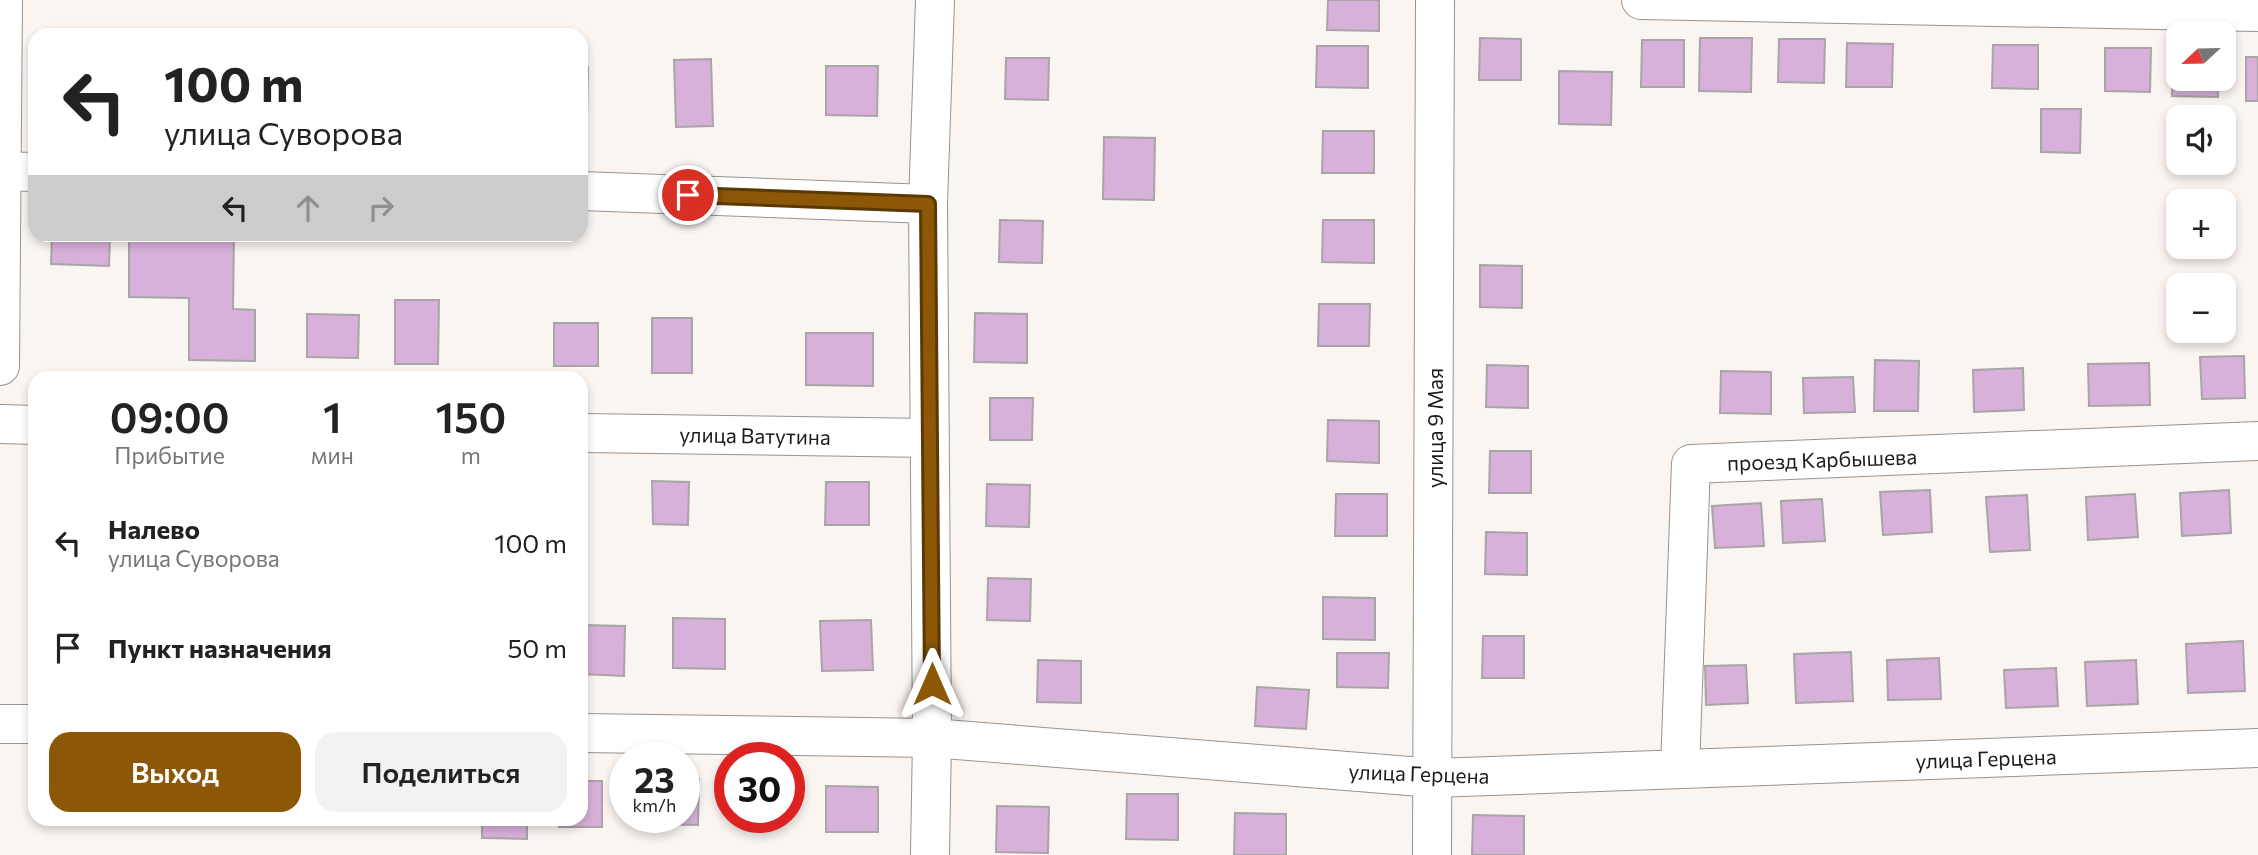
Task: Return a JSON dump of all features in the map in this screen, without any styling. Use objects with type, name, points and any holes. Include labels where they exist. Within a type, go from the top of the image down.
[{"type":"street","points":[[0,366],[13,171],[3,0]]},
{"type":"street","points":[[930,855],[932,738],[928,204],[935,0]]},
{"type":"street","name":"улица 9 Мая","points":[[1432,855],[1435,0]]},
{"type":"street","points":[[1641,0],[2258,12]]},
{"type":"street","points":[[588,191],[928,204]]},
{"type":"street","points":[[0,424],[28,425]]},
{"type":"street","name":"улица Ватутина","points":[[588,433],[930,438]]},
{"type":"street","name":"проезд Карбышева","points":[[1680,769],[1691,464],[2258,441]]},
{"type":"street","points":[[0,724],[28,724]]},
{"type":"street","name":"улица Герцена","points":[[588,733],[932,738],[1434,778],[2258,748]]},
{"type":"building","points":[[1328,0],[1379,0],[1379,31],[1327,30]]},
{"type":"building","points":[[1480,38],[1521,39],[1521,80],[1479,80]]},
{"type":"building","points":[[1700,38],[1752,38],[1751,92],[1699,91]]},
{"type":"building","points":[[1779,39],[1825,39],[1824,83],[1778,82]]},
{"type":"building","points":[[1642,40],[1684,40],[1684,87],[1641,87]]},
{"type":"building","points":[[1847,43],[1893,44],[1892,87],[1846,87]]},
{"type":"building","points":[[1993,45],[2038,45],[2038,89],[1992,88]]},
{"type":"building","points":[[1317,46],[1368,46],[1368,88],[1316,87]]},
{"type":"building","points":[[2105,48],[2151,48],[2150,92],[2105,91]]},
{"type":"building","points":[[2246,57],[2258,57],[2258,101],[2246,101]]},
{"type":"building","points":[[1006,58],[1049,58],[1048,100],[1005,99]]},
{"type":"building","points":[[711,59],[713,126],[676,127],[674,60]]},
{"type":"building","points":[[826,66],[878,66],[877,116],[826,115]]},
{"type":"building","points":[[1559,71],[1612,72],[1611,125],[1559,124]]},
{"type":"building","points":[[2172,91],[2218,91],[2218,97],[2172,96]]},
{"type":"building","points":[[2041,109],[2081,109],[2080,153],[2041,152]]},
{"type":"building","points":[[1323,131],[1374,131],[1374,173],[1322,173]]},
{"type":"building","points":[[1104,137],[1155,138],[1154,200],[1103,199]]},
{"type":"building","points":[[1000,220],[1043,221],[1042,263],[999,262]]},
{"type":"building","points":[[1323,220],[1374,220],[1374,263],[1322,262]]},
{"type":"building","points":[[52,242],[110,242],[109,266],[51,264]]},
{"type":"building","points":[[129,242],[234,242],[233,309],[255,310],[255,361],[189,360],[189,298],[129,297]]},
{"type":"building","points":[[1480,265],[1522,266],[1522,308],[1480,307]]},
{"type":"building","points":[[395,300],[439,300],[438,364],[395,364]]},
{"type":"building","points":[[1319,304],[1370,304],[1369,346],[1318,346]]},
{"type":"building","points":[[975,313],[1027,314],[1027,363],[974,362]]},
{"type":"building","points":[[307,314],[359,315],[358,358],[307,357]]},
{"type":"building","points":[[652,318],[692,318],[692,373],[652,373]]},
{"type":"building","points":[[554,323],[598,323],[598,366],[554,366]]},
{"type":"building","points":[[806,333],[873,333],[873,386],[806,385]]},
{"type":"building","points":[[2244,356],[2245,398],[2202,399],[2200,357]]},
{"type":"building","points":[[1875,360],[1919,361],[1918,411],[1874,411]]},
{"type":"building","points":[[2149,363],[2150,405],[2089,406],[2088,364]]},
{"type":"building","points":[[1487,365],[1528,366],[1528,408],[1486,407]]},
{"type":"building","points":[[2023,368],[2024,410],[1974,412],[1973,370]]},
{"type":"building","points":[[1721,371],[1771,372],[1771,414],[1720,413]]},
{"type":"building","points":[[1853,377],[1855,412],[1804,413],[1803,378]]},
{"type":"building","points":[[990,398],[1033,398],[1032,440],[990,440]]},
{"type":"building","points":[[1328,420],[1379,421],[1379,463],[1327,461]]},
{"type":"building","points":[[1490,451],[1531,451],[1531,493],[1489,493]]},
{"type":"building","points":[[652,481],[689,482],[688,525],[653,524]]},
{"type":"building","points":[[826,482],[869,482],[869,525],[825,525]]},
{"type":"building","points":[[987,484],[1030,485],[1029,527],[986,526]]},
{"type":"building","points":[[1930,490],[1932,532],[1883,535],[1880,492]]},
{"type":"building","points":[[2229,490],[2231,533],[2182,536],[2180,493]]},
{"type":"building","points":[[1336,494],[1387,494],[1387,536],[1335,536]]},
{"type":"building","points":[[2135,494],[2138,537],[2088,540],[2086,497]]},
{"type":"building","points":[[2027,495],[2030,550],[1990,552],[1986,497]]},
{"type":"building","points":[[1822,499],[1825,541],[1783,543],[1781,501]]},
{"type":"building","points":[[1761,503],[1764,546],[1715,548],[1712,506]]},
{"type":"building","points":[[1486,532],[1527,533],[1527,575],[1485,574]]},
{"type":"building","points":[[988,578],[1031,579],[1030,621],[987,620]]},
{"type":"building","points":[[1323,597],[1375,598],[1375,640],[1323,639]]},
{"type":"building","points":[[673,618],[725,619],[725,669],[673,668]]},
{"type":"building","points":[[871,620],[873,670],[822,671],[820,621]]},
{"type":"building","points":[[588,625],[625,626],[624,676],[588,674]]},
{"type":"building","points":[[1483,636],[1524,636],[1524,678],[1482,678]]},
{"type":"building","points":[[2243,641],[2245,691],[2188,693],[2186,644]]},
{"type":"building","points":[[1851,652],[1853,701],[1796,703],[1794,654]]},
{"type":"building","points":[[1337,653],[1389,653],[1388,688],[1337,687]]},
{"type":"building","points":[[1939,658],[1941,699],[1888,700],[1887,660]]},
{"type":"building","points":[[1038,660],[1081,661],[1081,703],[1037,702]]},
{"type":"building","points":[[2136,660],[2138,704],[2087,706],[2085,662]]},
{"type":"building","points":[[1746,665],[1748,703],[1706,705],[1705,666]]},
{"type":"building","points":[[2056,668],[2058,706],[2006,708],[2004,670]]},
{"type":"building","points":[[1257,687],[1309,690],[1306,729],[1255,726]]},
{"type":"building","points":[[588,781],[602,781],[602,827],[559,827],[588,826]]},
{"type":"building","points":[[826,786],[878,787],[878,832],[826,832]]},
{"type":"building","points":[[1127,794],[1178,794],[1178,840],[1126,839]]},
{"type":"building","points":[[997,806],[1049,807],[1048,853],[996,852]]},
{"type":"building","points":[[1235,813],[1286,814],[1286,855],[1234,855]]},
{"type":"building","points":[[1473,815],[1524,816],[1524,855],[1472,855]]},
{"type":"building","points":[[482,826],[527,826],[527,839],[482,838]]},
{"type":"route","points":[[688,195],[928,204],[932,684]]}]
